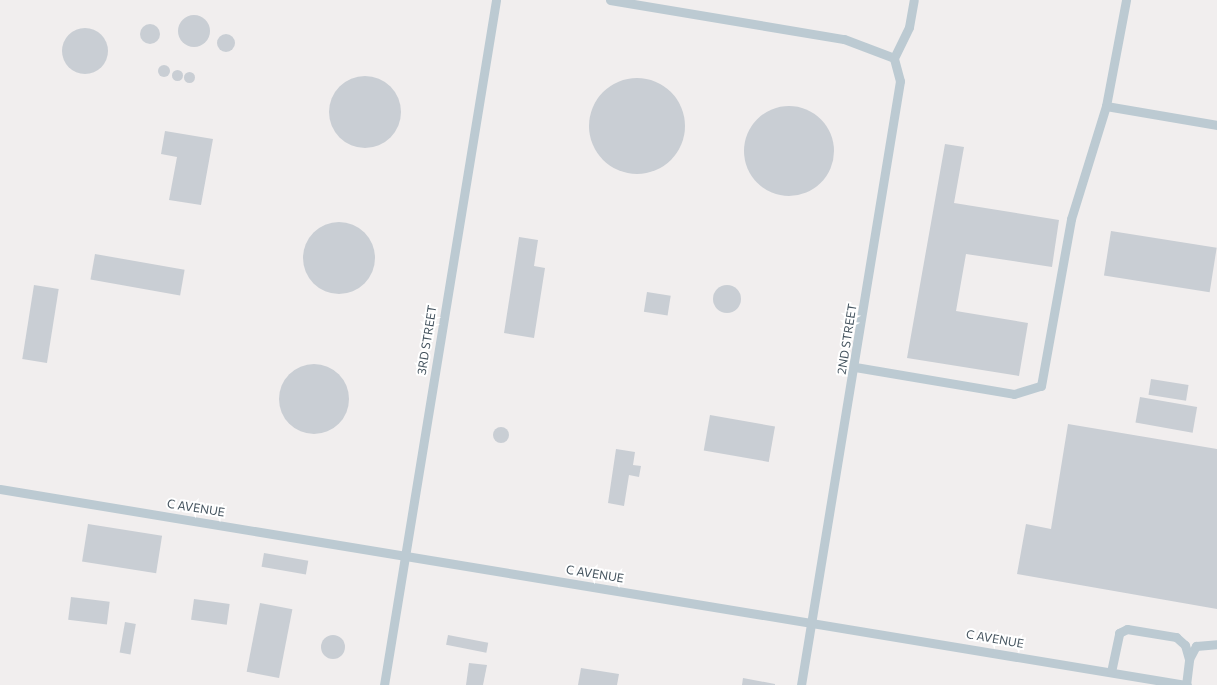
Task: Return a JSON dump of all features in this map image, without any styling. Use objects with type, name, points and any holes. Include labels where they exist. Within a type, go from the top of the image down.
[{"type":"lane","name":"3RD STREET","points":[[384,685],[404,553],[496,0]]},
{"type":"lane","points":[[610,0],[844,39],[894,58],[909,26],[914,0]]},
{"type":"lane","points":[[855,367],[1014,394],[1041,386],[1070,219],[1106,106],[1126,0]]},
{"type":"lane","name":"2ND STREET","points":[[801,685],[855,367],[900,81],[894,58]]},
{"type":"lane","points":[[1106,106],[1217,125]]},
{"type":"lane","name":"C AVENUE","points":[[0,489],[812,620],[1186,685]]},
{"type":"lane","points":[[1111,672],[1119,633],[1127,629],[1176,637],[1185,646],[1189,659]]},
{"type":"lane","points":[[1186,685],[1189,659],[1196,646],[1217,644]]},
{"type":"building","points":[[194,15],[205,20],[210,31],[205,42],[194,47],[183,42],[178,31],[183,20]]},
{"type":"building","points":[[150,24],[157,27],[160,34],[157,41],[150,44],[143,41],[140,34],[143,27]]},
{"type":"building","points":[[85,28],[98,32],[104,38],[108,51],[104,64],[98,70],[85,74],[72,70],[66,64],[62,51],[66,38],[72,32]]},
{"type":"building","points":[[222,34],[230,34],[235,39],[233,50],[222,52],[217,47],[217,39]]},
{"type":"building","points":[[162,65],[166,65],[170,71],[166,77],[162,77],[158,73],[158,69]]},
{"type":"building","points":[[175,70],[179,70],[182,75],[181,79],[175,80],[172,77],[172,73]]},
{"type":"building","points":[[189,71],[195,77],[189,83],[183,77]]},
{"type":"building","points":[[365,76],[385,82],[395,92],[401,112],[395,132],[385,142],[365,148],[345,142],[335,132],[329,112],[335,92],[345,82]]},
{"type":"building","points":[[637,78],[655,82],[671,92],[681,108],[685,126],[681,144],[671,160],[655,170],[637,174],[619,170],[603,160],[593,144],[589,126],[593,108],[603,92],[619,82]]},
{"type":"building","points":[[780,106],[798,106],[814,113],[827,126],[834,142],[834,160],[827,176],[814,189],[798,196],[780,196],[764,189],[751,176],[744,160],[744,142],[751,126],[764,113]]},
{"type":"building","points":[[165,131],[213,139],[201,205],[169,200],[177,157],[161,154]]},
{"type":"building","points":[[945,144],[964,147],[954,203],[1059,220],[1052,267],[966,254],[956,311],[1028,323],[1019,376],[907,358]]},
{"type":"building","points":[[339,222],[359,228],[369,238],[375,258],[369,278],[359,288],[339,294],[319,288],[309,278],[303,258],[309,238],[319,228]]},
{"type":"building","points":[[1111,231],[1217,248],[1210,292],[1104,275]]},
{"type":"building","points":[[519,237],[538,240],[534,266],[545,268],[534,338],[504,333]]},
{"type":"building","points":[[95,254],[185,270],[180,295],[90,280]]},
{"type":"building","points":[[34,285],[59,289],[47,363],[22,359]]},
{"type":"building","points":[[727,285],[737,289],[741,299],[737,309],[727,313],[717,309],[713,299],[717,289]]},
{"type":"building","points":[[647,292],[671,296],[668,316],[644,312]]},
{"type":"building","points":[[307,364],[321,364],[334,370],[343,379],[349,392],[347,412],[339,424],[321,434],[307,434],[294,428],[285,419],[279,406],[279,392],[285,379],[294,370]]},
{"type":"building","points":[[1151,379],[1189,385],[1186,401],[1148,395]]},
{"type":"building","points":[[1140,397],[1197,407],[1193,433],[1135,423]]},
{"type":"building","points":[[710,415],[775,426],[769,462],[704,450]]},
{"type":"building","points":[[1068,424],[1217,449],[1217,609],[1017,574],[1026,524],[1051,529]]},
{"type":"building","points":[[498,427],[504,427],[509,432],[507,441],[498,443],[493,438],[493,432]]},
{"type":"building","points":[[616,449],[635,452],[633,465],[641,466],[639,477],[629,475],[624,506],[608,503]]},
{"type":"building","points":[[88,524],[162,536],[156,573],[82,562]]},
{"type":"building","points":[[264,553],[308,561],[306,575],[262,567]]},
{"type":"building","points":[[71,597],[110,602],[107,625],[68,620]]},
{"type":"building","points":[[194,599],[230,604],[227,625],[191,620]]},
{"type":"building","points":[[260,603],[292,609],[279,678],[247,672]]},
{"type":"building","points":[[125,622],[136,624],[130,654],[120,653]]},
{"type":"building","points":[[333,635],[342,638],[345,647],[342,656],[333,659],[324,656],[321,647],[324,638]]},
{"type":"building","points":[[448,635],[488,643],[486,653],[446,645]]},
{"type":"building","points":[[469,663],[487,665],[483,685],[466,685]]},
{"type":"building","points":[[581,668],[619,674],[617,685],[578,685]]},
{"type":"building","points":[[743,678],[775,684],[775,685],[742,685]]}]
